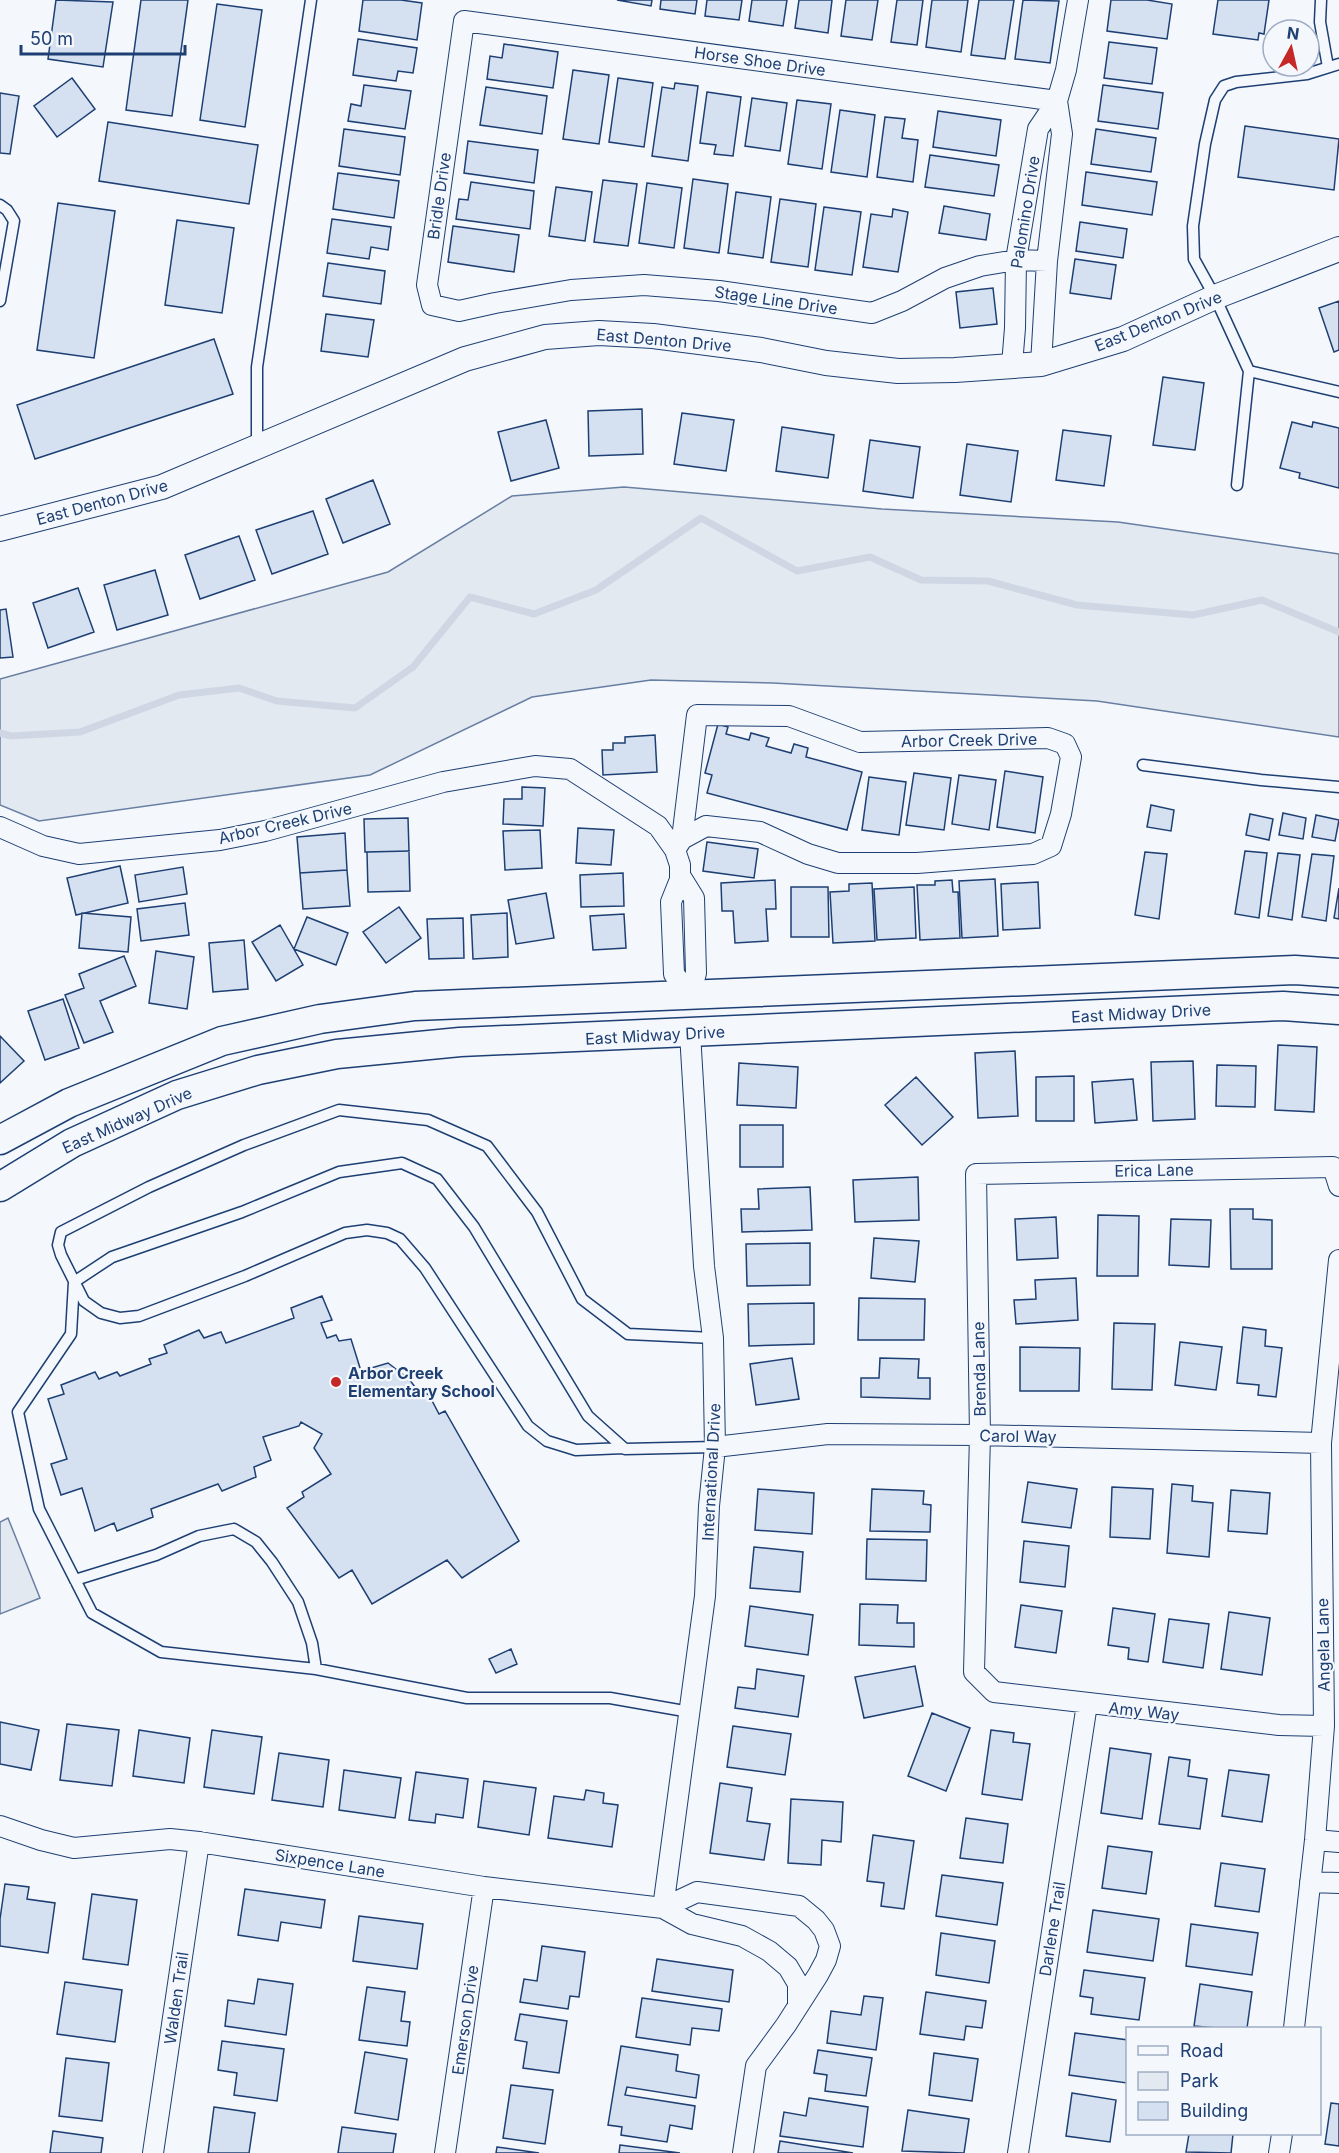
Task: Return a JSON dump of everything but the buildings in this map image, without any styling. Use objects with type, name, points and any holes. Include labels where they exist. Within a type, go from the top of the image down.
[{"type":"main road","points":[[0,1140],[69,1103],[222,1041],[320,1019],[415,1006],[1295,970],[1339,973]]},
{"type":"main road","points":[[690,996],[690,1034]]},
{"type":"main road","name":"East Midway Drive","points":[[0,1187],[72,1143],[177,1095],[258,1070],[337,1054],[460,1042],[690,1034],[1283,1006],[1339,1010]]},
{"type":"street","name":"Palomino Drive","points":[[1012,365],[1016,260],[1038,129],[1057,101],[1066,70],[1078,0]]},
{"type":"street","name":"Horse Shoe Drive","points":[[464,21],[1057,101]]},
{"type":"street","name":"Bridle Drive","points":[[464,21],[427,285],[432,305],[459,312],[495,303]]},
{"type":"street","name":"Palomino Drive","points":[[1041,364],[1047,261],[1062,134],[1057,101]]},
{"type":"street","name":"East Denton Drive","points":[[0,529],[162,487],[465,359],[545,337],[599,333],[653,336],[762,350],[826,363],[898,371],[1041,364],[1123,339],[1215,297],[1339,249]]},
{"type":"street","name":"Stage Line Drive","points":[[495,303],[571,290],[644,285],[719,291],[872,313],[902,301],[945,278],[981,266],[1016,260],[1047,261]]},
{"type":"street","name":"Arbor Creek Drive","points":[[697,715],[789,716],[861,742],[1048,738],[1065,744],[1071,757],[1061,814],[1051,846],[1033,854],[917,863],[838,863],[808,854],[760,832],[706,826],[678,845],[697,715]]},
{"type":"street","name":"Arbor Creek Drive","points":[[0,826],[43,846],[79,854],[220,840],[265,831],[443,783],[535,766],[570,769],[658,826],[678,845]]},
{"type":"street","points":[[678,845],[680,879],[681,877],[694,898],[696,972],[690,996]]},
{"type":"street","name":"International Drive","points":[[663,1908],[705,1596],[716,1447],[713,1338],[704,1266],[690,1034]]},
{"type":"street","name":"Erica Lane","points":[[975,1174],[1336,1176]]},
{"type":"street","name":"Brenda Lane","points":[[974,1672],[980,1435],[975,1174]]},
{"type":"street","name":"Angela Lane","points":[[1294,2027],[1315,1840],[1324,1726],[1321,1443],[1339,1260]]},
{"type":"street","name":"Carol Way","points":[[716,1447],[828,1434],[1321,1443]]},
{"type":"street","name":"Amy Way","points":[[974,1672],[994,1692],[1279,1725],[1324,1726]]},
{"type":"street","name":"Darlene Trail","points":[[1018,2153],[1087,1704]]},
{"type":"street","name":"Sixpence Lane","points":[[0,1826],[74,1848],[170,1839],[484,1887],[663,1908]]},
{"type":"street","points":[[1315,1840],[1339,1842]]},
{"type":"street","name":"Walden Trail","points":[[153,2153],[199,1842]]},
{"type":"street","points":[[1310,1882],[1339,1883]]},
{"type":"street","name":"Emerson Drive","points":[[446,2153],[484,1887]]},
{"type":"street","points":[[663,1908],[697,1892],[798,1906],[816,1920],[824,1930],[830,1946],[826,1960],[786,2025],[756,2066],[743,2153]]},
{"type":"street","points":[[663,1908],[692,1924],[742,1936],[769,1951],[788,1966],[798,1984],[798,2005]]},
{"type":"street","points":[[1280,2153],[1282,2135]]},
{"type":"lane","points":[[257,447],[257,367],[311,0]]},
{"type":"lane","points":[[1237,485],[1249,371],[1215,297],[1194,259],[1193,226],[1205,144],[1215,100],[1224,86],[1236,82],[1307,74],[1334,66],[1320,22],[1322,0]]},
{"type":"lane","points":[[0,205],[7,210],[14,221],[0,301]]},
{"type":"lane","points":[[1249,371],[1339,392]]},
{"type":"lane","points":[[1143,765],[1339,787]]},
{"type":"lane","points":[[713,1338],[628,1334],[582,1299],[537,1212],[487,1146],[428,1120],[339,1110],[244,1145],[149,1187],[61,1232],[58,1245],[84,1302],[101,1313],[120,1318],[139,1316],[245,1276],[345,1233],[367,1230],[387,1233],[400,1239],[424,1268],[528,1426],[547,1441],[576,1450],[716,1447]]},
{"type":"lane","points":[[74,1282],[112,1257],[242,1212],[339,1172],[402,1163],[437,1179],[474,1227],[588,1416],[624,1448]]},
{"type":"lane","points":[[74,1282],[71,1334],[18,1412],[39,1509],[92,1613],[161,1652],[316,1669],[467,1698],[610,1698],[690,1712]]},
{"type":"lane","points":[[75,1580],[156,1555],[199,1536],[234,1529],[256,1542],[298,1602],[312,1643],[316,1669]]},
{"type":"green space","points":[[624,487],[882,509],[1118,522],[1339,554],[1339,737],[1097,701],[773,683],[651,680],[532,697],[370,775],[39,821],[0,805],[0,679],[388,572],[512,496]]},
{"type":"green space","points":[[8,1518],[40,1598],[0,1614],[0,1522]]},
{"type":"waterway","points":[[0,733],[11,736],[80,732],[179,695],[239,688],[277,701],[355,708],[413,667],[470,597],[534,614],[596,590],[701,518],[797,571],[870,557],[921,580],[988,581],[1077,605],[1193,615],[1262,600],[1339,632]]},
{"type":"place","name":"Arbor Creek Elementary School","points":[[336,1382]]}]
